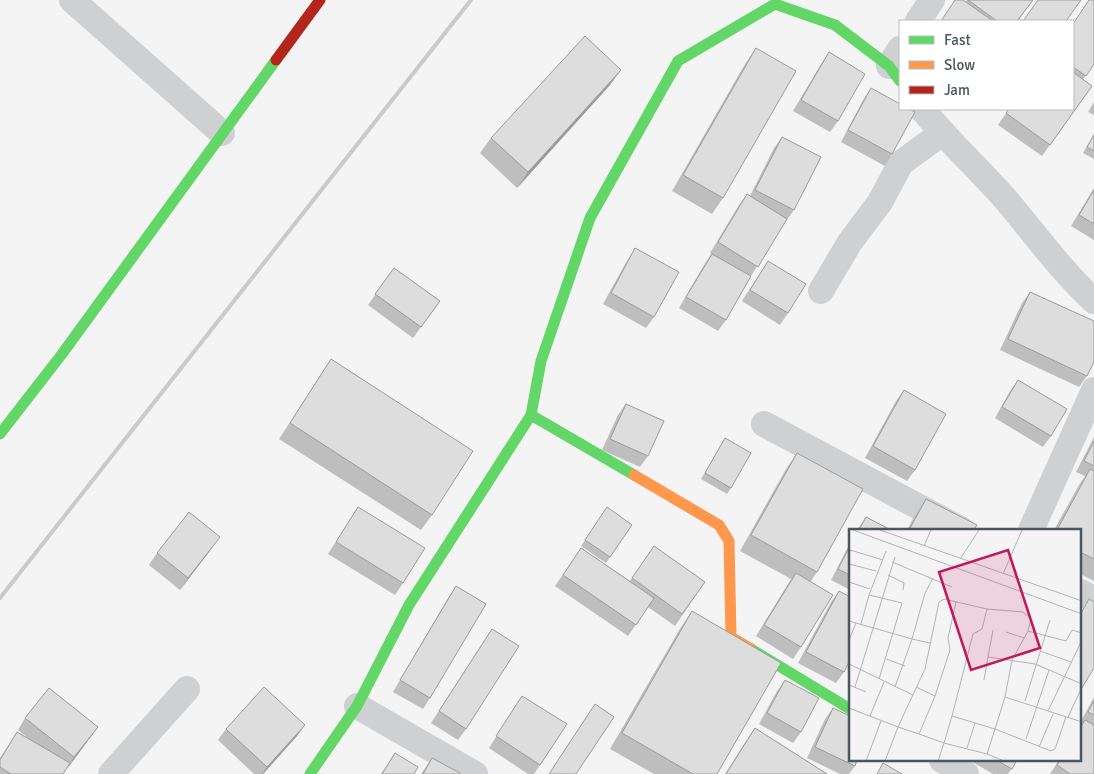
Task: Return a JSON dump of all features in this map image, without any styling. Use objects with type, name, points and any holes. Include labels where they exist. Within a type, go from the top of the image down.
[{"type":"street","points":[[72,0],[222,134]]},
{"type":"street","points":[[0,434],[62,354],[320,0]]},
{"type":"street","points":[[919,20],[932,0]]},
{"type":"street","points":[[310,774],[357,706],[409,604],[531,415],[541,361],[590,218],[678,61],[775,4],[835,26],[896,65]]},
{"type":"street","points":[[923,110],[1007,202],[1078,286],[1094,300]]},
{"type":"street","points":[[821,291],[850,242],[880,202],[901,163],[942,133]]},
{"type":"street","points":[[1031,529],[1094,390]]},
{"type":"street","points":[[531,415],[719,525],[729,541],[731,637],[849,708]]},
{"type":"street","points":[[764,424],[960,529]]},
{"type":"street","points":[[1082,593],[1094,599]]},
{"type":"street","points":[[111,774],[187,689]]},
{"type":"street","points":[[357,706],[475,774]]},
{"type":"street","points":[[945,762],[966,774]]},
{"type":"building","points":[[955,0],[963,0],[992,20],[942,20]]},
{"type":"building","points":[[968,0],[1033,0],[1018,20],[996,20]]},
{"type":"building","points":[[1038,0],[1081,0],[1067,20],[1024,20]]},
{"type":"building","points":[[1089,0],[1094,0],[1094,64],[1086,76],[1074,68],[1074,22]]},
{"type":"building","points":[[585,36],[621,70],[528,172],[491,138]]},
{"type":"building","points":[[756,48],[796,71],[723,198],[683,175]]},
{"type":"building","points":[[829,52],[865,74],[838,121],[801,100]]},
{"type":"building","points":[[1074,73],[1092,86],[1050,145],[1006,113],[1008,110],[1074,110]]},
{"type":"building","points":[[871,88],[899,103],[899,110],[915,112],[892,154],[848,130]]},
{"type":"building","points":[[1094,135],[1094,151],[1087,147]]},
{"type":"building","points":[[782,137],[821,157],[794,210],[755,190]]},
{"type":"building","points":[[1094,190],[1094,224],[1079,215]]},
{"type":"building","points":[[747,194],[787,219],[758,267],[718,242]]},
{"type":"building","points":[[635,248],[679,272],[654,317],[611,293]]},
{"type":"building","points":[[712,254],[751,276],[726,320],[686,297]]},
{"type":"building","points":[[768,261],[806,284],[788,313],[750,290]]},
{"type":"building","points":[[394,268],[440,301],[421,327],[375,294]]},
{"type":"building","points":[[1030,292],[1094,321],[1094,362],[1087,376],[1008,339]]},
{"type":"building","points":[[331,359],[473,451],[432,515],[290,423]]},
{"type":"building","points":[[1018,380],[1067,409],[1051,436],[1002,407]]},
{"type":"building","points":[[904,390],[946,414],[915,470],[873,446]]},
{"type":"building","points":[[626,404],[664,421],[648,456],[610,439]]},
{"type":"building","points":[[725,438],[751,453],[731,488],[705,473]]},
{"type":"building","points":[[1094,441],[1094,466],[1084,461]]},
{"type":"building","points":[[797,453],[863,489],[817,572],[751,535]]},
{"type":"building","points":[[1090,469],[1094,471],[1094,559],[1082,553],[1082,529],[1058,529]]},
{"type":"building","points":[[926,499],[977,525],[975,529],[910,529]]},
{"type":"building","points":[[358,507],[425,548],[403,583],[336,542]]},
{"type":"building","points":[[607,507],[632,525],[610,557],[585,540]]},
{"type":"building","points":[[189,512],[220,537],[188,578],[157,553]]},
{"type":"building","points":[[866,517],[889,529],[860,529]]},
{"type":"building","points":[[654,546],[705,582],[682,614],[632,578]]},
{"type":"building","points":[[581,548],[654,598],[636,625],[563,575]]},
{"type":"building","points":[[849,548],[849,574],[838,569]]},
{"type":"building","points":[[796,573],[833,595],[801,647],[764,625]]},
{"type":"building","points":[[456,586],[486,604],[430,698],[400,680]]},
{"type":"building","points":[[839,591],[849,596],[849,662],[844,672],[806,652]]},
{"type":"building","points":[[1089,599],[1094,602],[1094,668],[1082,688],[1082,611]]},
{"type":"building","points":[[692,611],[781,663],[717,774],[693,774],[622,733]]},
{"type":"building","points":[[492,629],[519,646],[466,729],[439,711]]},
{"type":"building","points":[[785,680],[819,698],[801,732],[767,713]]},
{"type":"building","points":[[264,687],[305,725],[267,767],[226,729]]},
{"type":"building","points":[[49,688],[98,727],[74,757],[25,718]]},
{"type":"building","points":[[522,696],[567,724],[540,765],[496,736]]},
{"type":"building","points":[[1094,701],[1094,715],[1088,712]]},
{"type":"building","points":[[595,704],[614,717],[576,774],[549,774]]},
{"type":"building","points":[[833,708],[849,716],[849,762],[856,762],[855,766],[815,747]]},
{"type":"building","points":[[1085,720],[1094,725],[1094,774],[1070,774],[1057,765],[1059,762],[1082,762],[1082,725]]},
{"type":"building","points":[[755,728],[827,774],[726,774]]},
{"type":"building","points":[[17,732],[70,763],[63,774],[11,774],[0,767],[0,760]]},
{"type":"building","points":[[395,753],[418,767],[414,774],[382,774]]},
{"type":"building","points":[[432,758],[460,773],[460,774],[423,774]]},
{"type":"building","points":[[1000,762],[1016,762],[1012,769]]},
{"type":"building","points":[[883,763],[902,774],[877,774]]},
{"type":"railway","points":[[0,598],[471,0]]},
{"type":"traffic: fast","points":[[531,415],[541,361],[590,218],[678,61],[775,4],[835,25],[889,66],[899,80]]},
{"type":"traffic: fast","points":[[0,434],[62,354],[276,60]]},
{"type":"traffic: fast","points":[[310,774],[357,706],[409,605],[531,415],[634,475]]},
{"type":"traffic: fast","points":[[751,649],[849,708]]},
{"type":"traffic: slow","points":[[634,475],[719,525],[729,541],[731,637],[751,649]]},
{"type":"traffic: jam","points":[[276,60],[320,0]]}]
